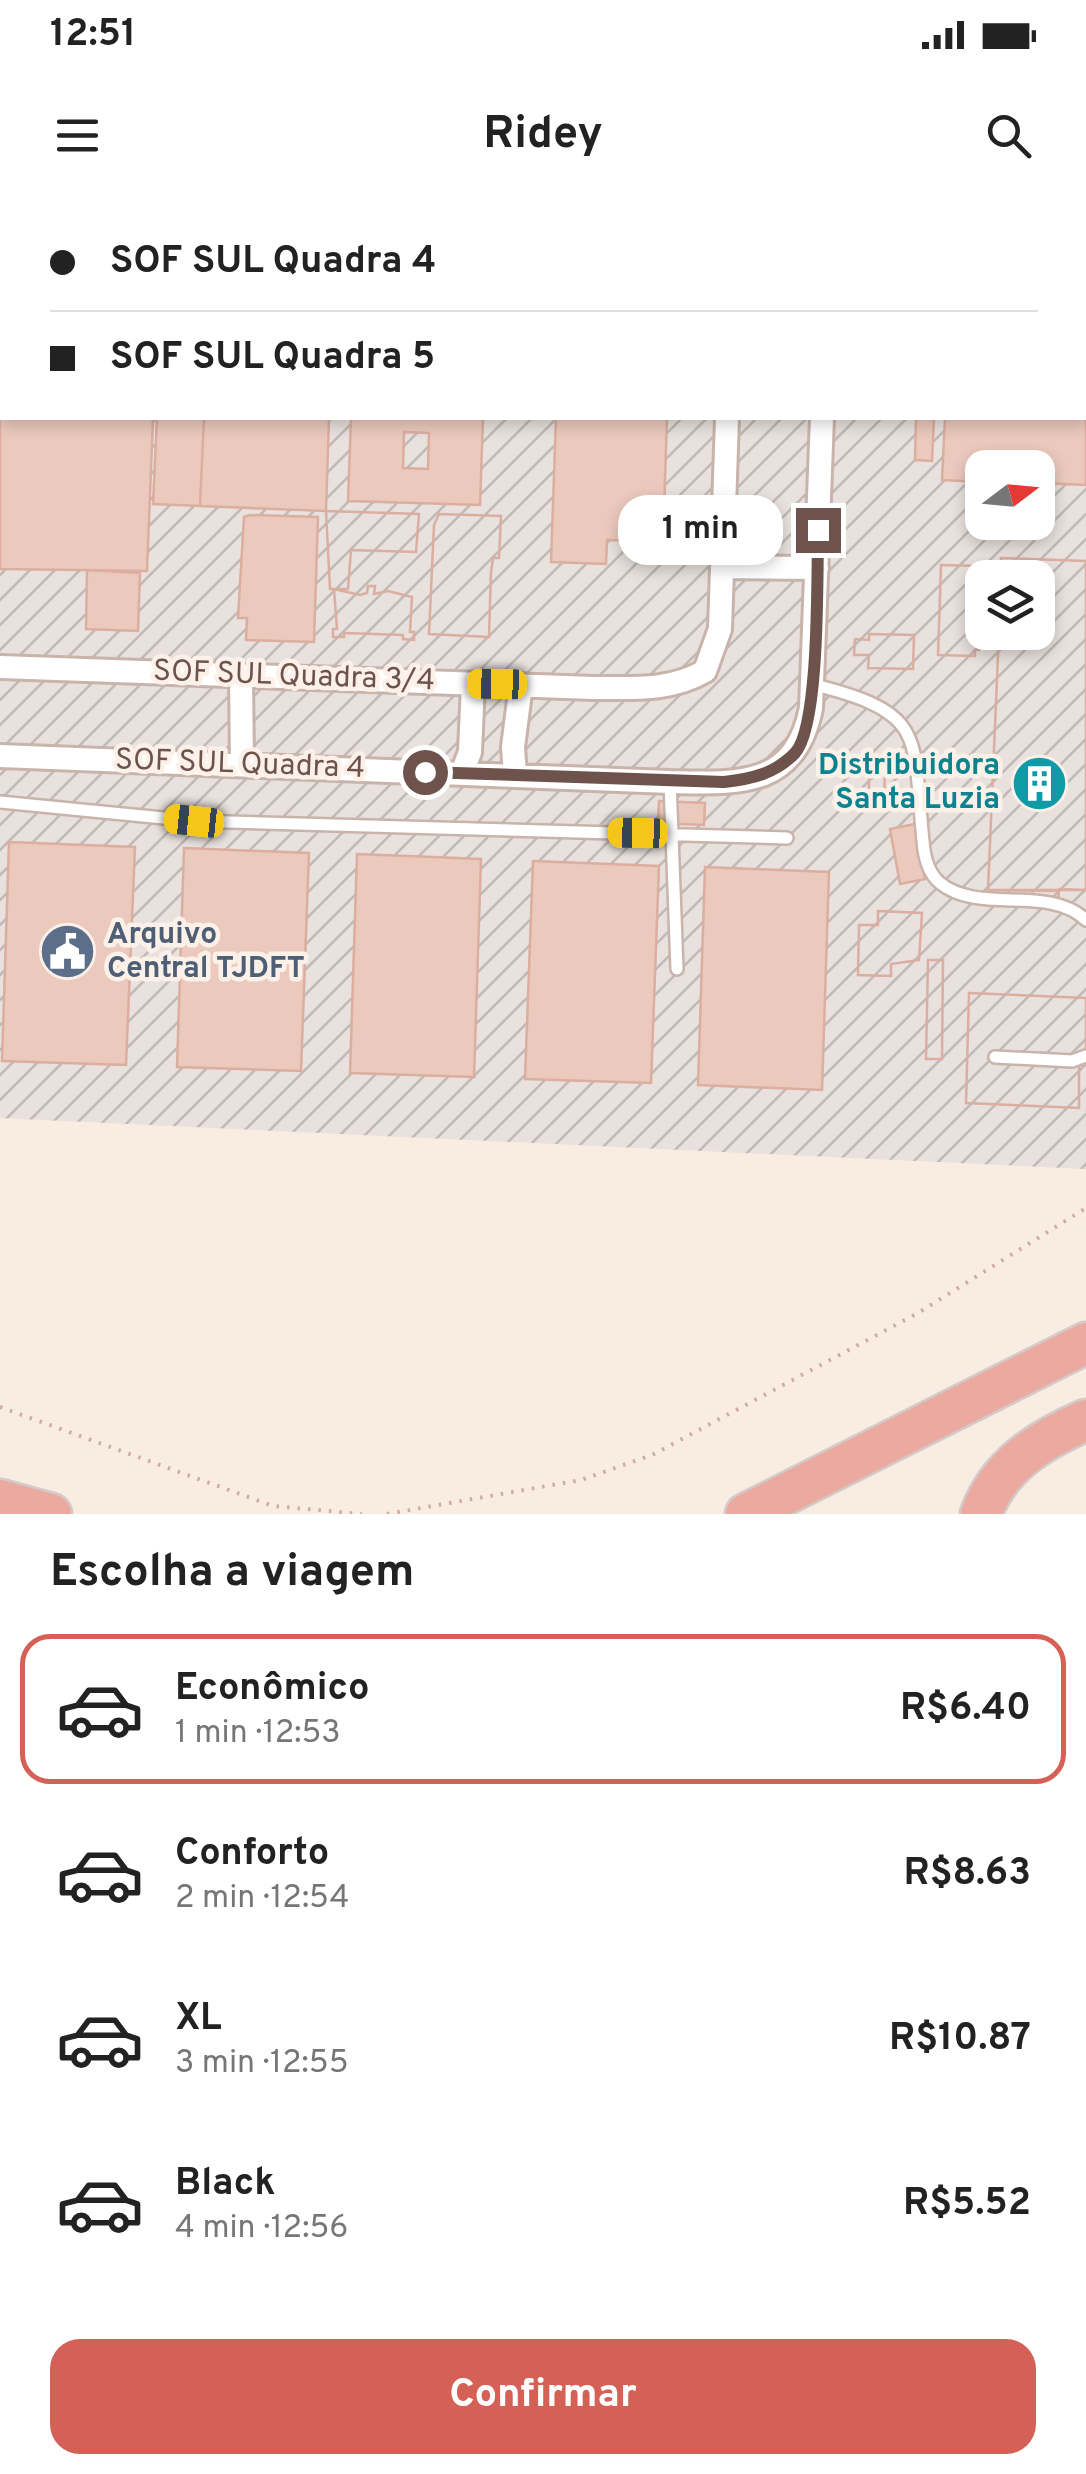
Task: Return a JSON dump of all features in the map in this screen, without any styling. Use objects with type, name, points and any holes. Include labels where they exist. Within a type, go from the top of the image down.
[{"type":"highway","points":[[746,1514],[1086,1343]]},
{"type":"highway","points":[[981,1514],[1016,1459],[1049,1436],[1086,1420]]},
{"type":"highway","points":[[0,1500],[51,1514]]},
{"type":"street","points":[[727,420],[723,567],[817,568]]},
{"type":"street","points":[[811,684],[822,420]]},
{"type":"street","name":"SOF SUL Quadra 3/4","points":[[0,667],[656,688],[688,681],[706,671],[720,629],[723,567]]},
{"type":"street","points":[[240,675],[242,765]]},
{"type":"street","points":[[462,773],[470,752],[473,684]]},
{"type":"street","points":[[515,776],[513,748],[521,684]]},
{"type":"street","name":"SOF SUL Quadra 4","points":[[0,756],[670,782],[756,778],[777,768],[797,751],[806,731],[811,684]]},
{"type":"lane","points":[[811,684],[855,695],[888,710],[906,726],[918,752],[923,846],[929,868],[940,883],[960,892],[1070,908],[1086,920]]},
{"type":"lane","points":[[670,782],[677,970]]},
{"type":"lane","points":[[0,802],[194,821],[787,838]]},
{"type":"lane","points":[[995,1058],[1072,1061],[1086,1056]]},
{"type":"path","points":[[387,1514],[582,1480],[652,1455],[918,1313],[1086,1208]]},
{"type":"path","points":[[0,1408],[273,1506],[362,1514]]},
{"type":"shaded area","points":[[0,420],[1086,420],[1086,1169],[0,1118]]},
{"type":"building","points":[[0,420],[153,420],[147,571],[0,569]]},
{"type":"building","points":[[157,420],[204,420],[200,506],[153,504]]},
{"type":"building","points":[[204,420],[329,420],[326,511],[200,506]]},
{"type":"building","points":[[351,420],[483,420],[480,505],[348,501]],"holes":[[[404,432],[429,433],[428,469],[403,468]]]},
{"type":"building","points":[[556,420],[667,420],[663,542],[607,540],[606,564],[551,562]]},
{"type":"building","points":[[916,420],[934,420],[932,461],[915,460]]},
{"type":"building","points":[[945,420],[1086,420],[1086,485],[1055,484],[1055,450],[965,450],[965,481],[942,480]]},
{"type":"building","points":[[326,511],[419,514],[416,552],[351,550],[348,589],[330,589]]},
{"type":"building","points":[[326,511],[419,514],[416,552],[351,550],[348,589],[330,589]]},
{"type":"building","points":[[439,514],[501,516],[499,558],[493,558],[491,572],[489,637],[429,634],[434,525]]},
{"type":"building","points":[[439,514],[501,516],[499,558],[493,558],[491,572],[489,637],[429,634],[434,525]]},
{"type":"building","points":[[244,517],[318,517],[314,642],[246,640],[247,618],[238,618]]},
{"type":"building","name":"Distribuidora Santa Luzia","points":[[1001,558],[1086,561],[1086,890],[988,890],[998,650],[1055,650],[1055,560]]},
{"type":"building","name":"Distribuidora Santa Luzia","points":[[1001,558],[1086,561],[1086,890],[988,890],[998,650],[1055,650],[1055,560]]},
{"type":"building","points":[[941,565],[965,566],[965,650],[975,650],[975,656],[938,655]]},
{"type":"building","points":[[941,565],[965,566],[965,650],[975,650],[975,656],[938,655]]},
{"type":"building","points":[[87,570],[140,573],[138,631],[86,629]]},
{"type":"building","points":[[368,586],[375,586],[374,594],[388,591],[412,597],[410,632],[414,632],[414,640],[403,639],[403,635],[344,633],[344,637],[333,637],[333,629],[337,629],[334,589],[360,595],[367,593]]},
{"type":"building","points":[[368,586],[375,586],[374,594],[388,591],[412,597],[410,632],[414,632],[414,640],[403,639],[403,635],[344,633],[344,637],[333,637],[333,629],[337,629],[334,589],[360,595],[367,593]]},
{"type":"building","points":[[869,634],[914,635],[913,669],[868,668],[869,655],[854,655],[855,639],[869,640]]},
{"type":"building","points":[[869,634],[914,635],[913,669],[868,668],[869,655],[854,655],[855,639],[869,640]]},
{"type":"building","points":[[869,769],[885,769],[884,800],[869,800]]},
{"type":"building","points":[[869,769],[885,769],[884,800],[869,800]]},
{"type":"building","points":[[659,801],[705,803],[704,825],[658,823]]},
{"type":"building","points":[[915,824],[925,879],[900,884],[890,829]]},
{"type":"building","name":"Arquivo Central TJDFT","points":[[9,842],[135,847],[126,1065],[2,1061]]},
{"type":"building","points":[[184,848],[309,853],[301,1071],[177,1067]]},
{"type":"building","points":[[357,854],[481,859],[474,1077],[350,1073]]},
{"type":"building","points":[[533,861],[659,866],[651,1083],[525,1079]]},
{"type":"building","points":[[705,867],[829,872],[822,1090],[698,1085]]},
{"type":"building","points":[[878,911],[922,913],[919,960],[891,964],[891,976],[858,975],[859,925],[878,925]]},
{"type":"building","points":[[878,911],[922,913],[919,960],[891,964],[891,976],[858,975],[859,925],[878,925]]},
{"type":"building","points":[[928,960],[943,960],[942,1059],[926,1059]]},
{"type":"building","points":[[928,960],[943,960],[942,1059],[926,1059]]},
{"type":"building","points":[[969,993],[1086,998],[1086,1065],[1079,1065],[1079,1108],[966,1103]]},
{"type":"building","points":[[969,993],[1086,998],[1086,1065],[1079,1065],[1079,1108],[966,1103]]},
{"type":"place","name":"Distribuidora Santa Luzia","points":[[1039,783]]},
{"type":"place","name":"Arquivo Central TJDFT","points":[[68,952]]},
{"type":"route","points":[[425,772],[724,782],[756,778],[777,768],[797,751],[810,708],[818,530]]}]
